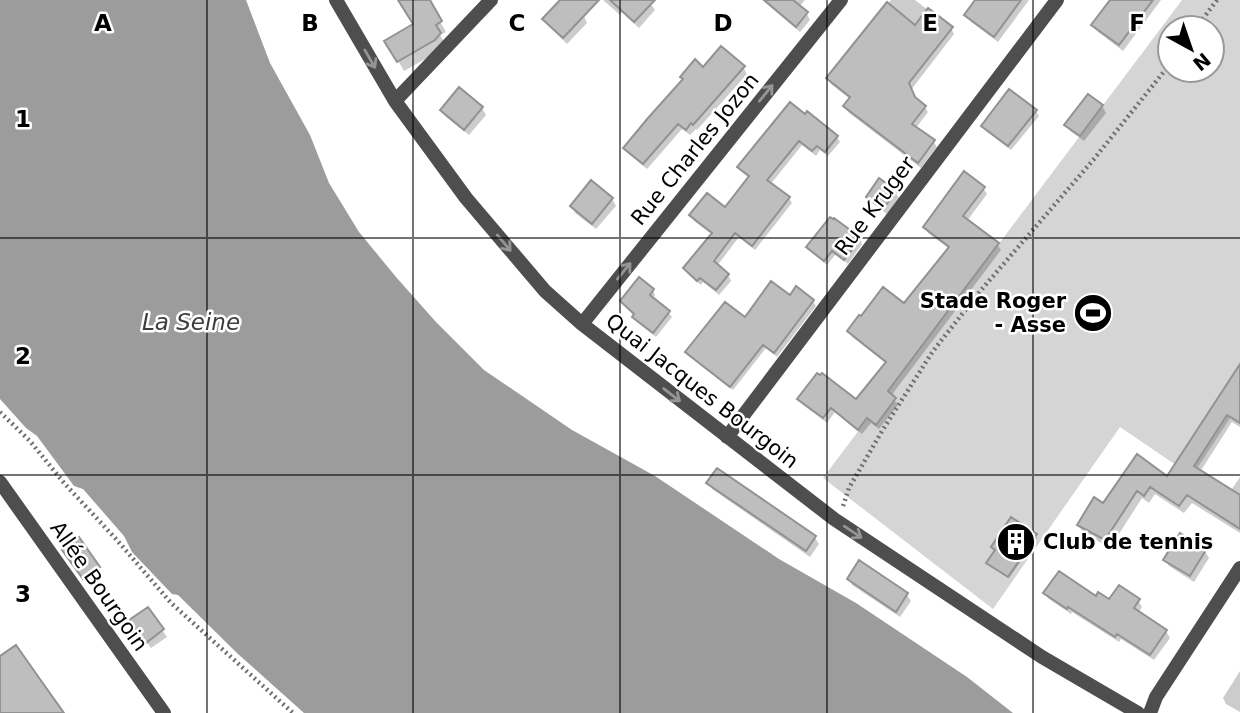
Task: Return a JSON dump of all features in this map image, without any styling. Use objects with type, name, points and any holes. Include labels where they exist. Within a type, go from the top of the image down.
[{"type":"street","name":"Quai Jacques Bourgoin","points":[[336,0],[395,101],[466,198],[545,291],[582,324],[834,519],[1042,657],[1138,713]]},
{"type":"street","points":[[395,101],[491,0]]},
{"type":"street","name":"Rue Charles Jozon","points":[[582,324],[841,0]]},
{"type":"street","name":"Rue Kruger","points":[[727,437],[1057,0]]},
{"type":"street","name":"Allée Bourgoin","points":[[0,482],[164,713]]},
{"type":"street","points":[[1150,713],[1156,698],[1240,568]]},
{"type":"path","points":[[843,506],[849,488],[882,431],[933,351],[1156,82]]},
{"type":"path","points":[[0,412],[30,441],[171,603],[293,713]]},
{"type":"shaded area","name":"Stade Roger - Asse","points":[[1182,0],[1240,0],[1240,403],[1192,476],[1120,427],[993,609],[823,478],[1156,35],[1156,84],[1226,84],[1226,14],[1171,14]]},
{"type":"water","name":"La Seine","points":[[0,0],[246,0],[270,63],[310,135],[329,183],[359,232],[436,322],[484,370],[572,430],[655,476],[779,559],[856,603],[967,677],[1013,713],[304,713],[178,595],[172,594],[132,552],[124,536],[83,489],[74,486],[37,436],[26,428],[0,399]]},
{"type":"building","points":[[398,0],[430,0],[442,21],[436,25],[441,33],[435,40],[397,62],[384,41],[413,24]]},
{"type":"building","points":[[560,0],[599,0],[563,38],[542,19]]},
{"type":"building","points":[[610,0],[655,0],[634,22]]},
{"type":"building","points":[[764,0],[793,0],[808,12],[796,27]]},
{"type":"building","points":[[975,0],[1021,0],[994,37],[964,15]]},
{"type":"building","points":[[1110,0],[1153,0],[1119,45],[1091,25]]},
{"type":"building","points":[[887,2],[915,25],[928,8],[953,27],[909,83],[915,97],[926,106],[912,124],[935,140],[918,163],[843,106],[850,97],[826,78]]},
{"type":"building","points":[[721,46],[745,66],[693,125],[691,123],[686,130],[678,124],[643,164],[623,148],[683,79],[680,77],[695,59],[703,67]]},
{"type":"building","points":[[459,87],[483,107],[464,130],[440,110]]},
{"type":"building","points":[[1009,89],[1037,110],[1008,146],[981,126]]},
{"type":"building","points":[[1088,94],[1103,105],[1080,136],[1064,125]]},
{"type":"building","points":[[790,102],[805,114],[807,111],[838,136],[825,152],[817,146],[812,151],[799,141],[767,180],[790,197],[752,246],[735,233],[714,261],[729,274],[716,290],[700,278],[697,281],[683,268],[712,233],[689,215],[707,193],[725,207],[749,176],[737,167]]},
{"type":"building","points":[[964,171],[985,187],[963,216],[999,243],[888,391],[896,398],[876,425],[867,418],[858,430],[831,408],[823,418],[797,399],[817,373],[822,373],[856,399],[886,362],[847,331],[883,287],[904,303],[949,247],[923,227]]},
{"type":"building","points":[[879,178],[897,191],[883,209],[866,197]]},
{"type":"building","points":[[591,180],[613,198],[592,224],[570,206]]},
{"type":"building","points":[[830,217],[861,238],[844,260],[832,251],[824,261],[806,247]]},
{"type":"building","points":[[639,277],[654,289],[650,295],[670,311],[653,333],[632,317],[634,314],[620,301]]},
{"type":"building","points":[[771,281],[790,295],[796,286],[814,300],[774,353],[763,345],[730,387],[685,352],[725,302],[745,317]]},
{"type":"building","points":[[1240,364],[1240,423],[1227,415],[1194,466],[1240,495],[1240,529],[1187,495],[1179,506],[1150,487],[1144,496],[1137,491],[1105,540],[1077,525],[1094,497],[1103,503],[1137,454],[1167,476]]},
{"type":"building","points":[[717,468],[816,536],[806,551],[706,483]]},
{"type":"building","name":"Club de tennis","points":[[1011,517],[1037,534],[1008,577],[986,563],[995,550],[991,547]]},
{"type":"building","points":[[1180,533],[1206,550],[1190,576],[1163,560]]},
{"type":"building","points":[[79,537],[100,567],[83,579],[62,550]]},
{"type":"building","points":[[859,560],[908,593],[896,612],[847,579]]},
{"type":"building","points":[[1059,571],[1096,596],[1098,592],[1109,599],[1119,585],[1140,599],[1134,608],[1167,630],[1150,655],[1043,593]]},
{"type":"building","points":[[148,607],[164,629],[146,643],[129,620]]},
{"type":"building","points":[[16,645],[64,713],[0,713],[0,656]]},
{"type":"place","name":"Stade Roger - Asse","points":[[1093,313]]},
{"type":"place","name":"Club de tennis","points":[[1016,542]]}]
